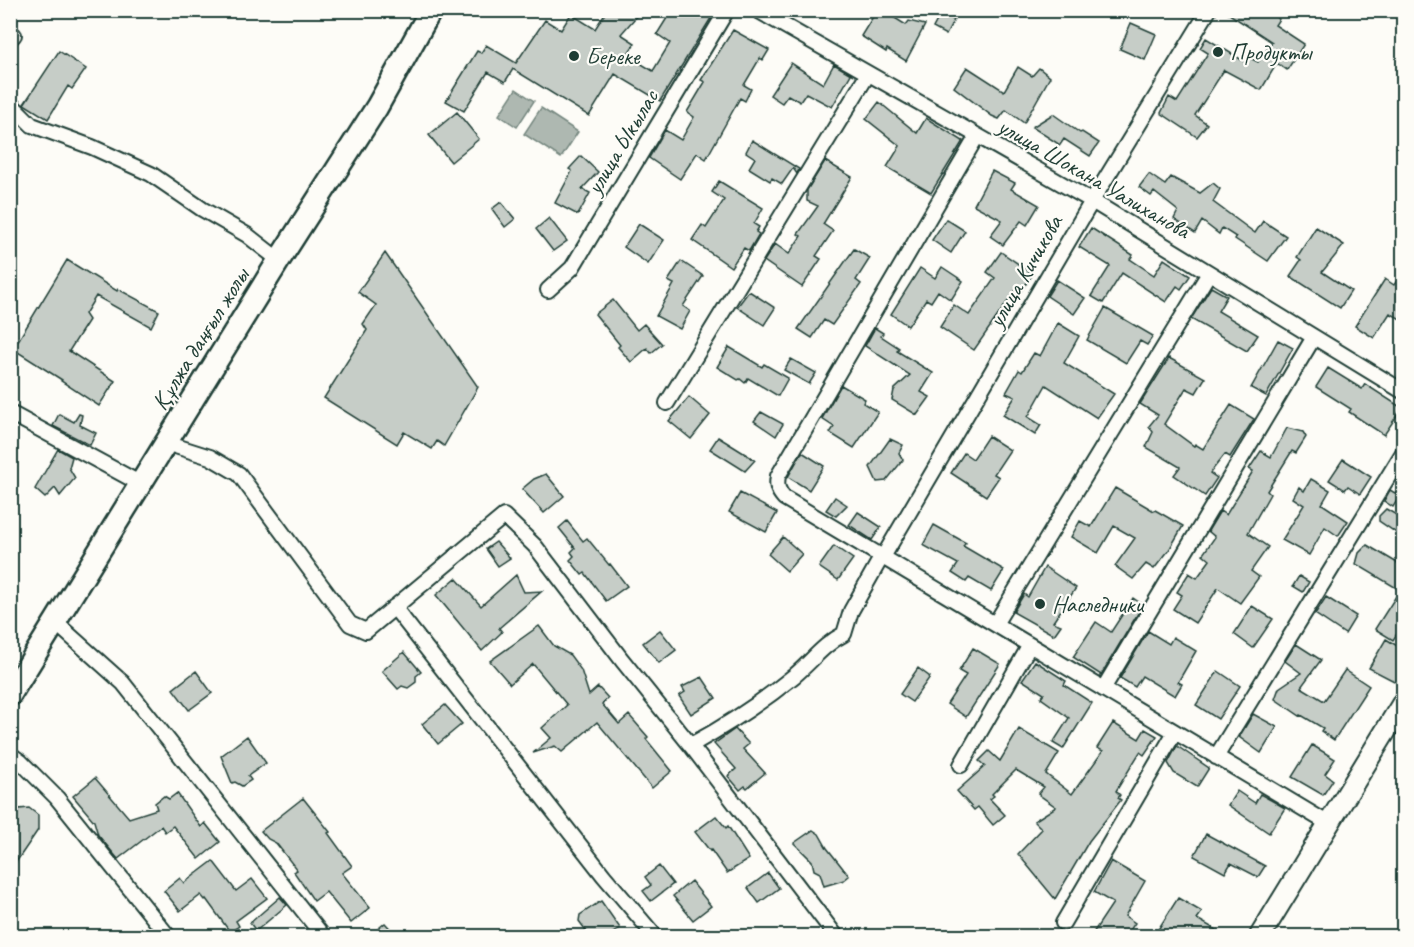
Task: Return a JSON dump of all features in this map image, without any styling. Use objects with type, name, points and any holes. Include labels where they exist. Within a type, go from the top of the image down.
[{"type":"main road","name":"Құлжа даңғыл жолы","points":[[10,695],[279,260],[377,107],[431,10]]},
{"type":"street","name":"улица Ыкылас","points":[[548,290],[572,268],[727,10]]},
{"type":"street","name":"улица Шокана Уалиханова","points":[[757,10],[1092,201],[1404,392]]},
{"type":"street","name":"улица Кичикова","points":[[691,745],[737,719],[796,674],[835,638],[844,634],[851,611],[882,556],[1092,201],[1209,10]]},
{"type":"street","points":[[667,404],[868,74]]},
{"type":"street","points":[[10,103],[32,125],[92,147],[151,174],[202,209],[247,235],[279,260]]},
{"type":"street","points":[[978,136],[778,476],[779,492],[784,498],[1329,824]]},
{"type":"street","points":[[995,624],[1209,273]]},
{"type":"street","points":[[1103,689],[1314,337]]},
{"type":"street","points":[[10,413],[141,484]]},
{"type":"street","points":[[166,443],[210,457],[239,474],[350,624],[366,631],[504,516],[535,546],[622,660],[691,745],[836,936]]},
{"type":"street","points":[[1216,757],[1404,452]]},
{"type":"street","points":[[394,607],[597,867],[655,936]]},
{"type":"street","points":[[55,622],[123,683],[323,936]]},
{"type":"street","points":[[961,765],[1030,645]]},
{"type":"street","points":[[1260,936],[1404,701]]},
{"type":"street","points":[[1063,923],[1175,732]]},
{"type":"street","points":[[10,754],[57,798],[168,936]]},
{"type":"shaded area","points":[[516,89],[534,101],[517,127],[499,115]]},
{"type":"shaded area","points":[[541,108],[578,132],[561,158],[524,134]]},
{"type":"building","points":[[607,10],[642,10],[621,34],[635,43],[627,55],[653,71],[670,43],[657,34],[672,10],[716,10],[660,101],[615,74],[589,116],[513,69],[505,82],[488,72],[464,111],[446,101],[477,51],[481,53],[486,45],[516,63],[545,20],[561,30],[571,14],[595,29]]},
{"type":"building","points":[[877,10],[882,10],[906,25],[909,21],[925,25],[906,61],[887,49],[886,52],[861,36]]},
{"type":"building","points":[[1223,10],[1248,10],[1256,16],[1260,10],[1266,10],[1279,19],[1275,25],[1304,44],[1287,70],[1277,63],[1261,90],[1224,70],[1195,115],[1207,124],[1197,137],[1161,113],[1169,97],[1177,102],[1208,53],[1200,48],[1206,38],[1245,62],[1248,57],[1258,62],[1272,42]]},
{"type":"building","points":[[941,13],[954,20],[946,35],[933,28]]},
{"type":"building","points":[[1131,23],[1156,34],[1145,60],[1120,49]]},
{"type":"building","points":[[733,30],[769,50],[763,60],[760,58],[744,85],[751,89],[745,101],[740,98],[706,159],[697,153],[680,179],[649,158],[665,130],[681,140],[694,117],[687,112],[705,82],[701,80]]},
{"type":"building","points":[[59,51],[86,69],[72,89],[68,86],[48,119],[24,104]]},
{"type":"building","points":[[791,63],[823,84],[834,64],[851,74],[832,107],[806,93],[800,102],[788,95],[782,103],[770,95]]},
{"type":"building","points":[[967,67],[1004,91],[1018,67],[1032,76],[1039,68],[1050,77],[1024,123],[1006,110],[999,119],[992,116],[954,87]]},
{"type":"building","points":[[879,102],[917,133],[926,118],[963,141],[931,193],[887,167],[900,146],[866,119]]},
{"type":"building","points":[[457,112],[479,139],[451,162],[429,135]]},
{"type":"building","points":[[1053,114],[1099,143],[1090,156],[1064,139],[1060,145],[1032,127]]},
{"type":"building","points":[[752,140],[799,169],[797,174],[793,168],[782,184],[772,178],[770,181],[749,168],[755,158],[746,152]]},
{"type":"building","points":[[581,156],[598,172],[582,189],[590,193],[578,215],[555,203],[572,171],[569,169]]},
{"type":"building","points":[[825,161],[852,177],[823,224],[833,231],[816,256],[821,259],[802,287],[764,261],[775,244],[789,254],[801,236],[798,234],[818,206],[807,201],[807,190]]},
{"type":"building","points":[[992,171],[1015,183],[1011,189],[1039,205],[1027,225],[1021,221],[1003,245],[990,236],[1002,220],[974,205]]},
{"type":"building","points":[[1149,174],[1165,185],[1171,177],[1200,193],[1213,183],[1220,189],[1213,202],[1255,233],[1263,221],[1286,236],[1268,261],[1222,228],[1219,234],[1202,221],[1195,233],[1174,219],[1178,211],[1154,192],[1151,196],[1139,187]]},
{"type":"building","points":[[719,181],[763,208],[754,224],[759,227],[756,232],[759,234],[749,251],[744,248],[731,267],[692,240],[702,225],[706,228],[724,200],[712,192]]},
{"type":"building","points":[[501,202],[515,219],[505,227],[492,209]]},
{"type":"building","points":[[549,218],[567,241],[553,251],[536,229]]},
{"type":"building","points":[[946,219],[965,231],[951,253],[932,240]]},
{"type":"building","points":[[639,224],[664,240],[648,264],[624,247]]},
{"type":"building","points":[[1316,227],[1344,245],[1322,272],[1351,291],[1340,308],[1290,276],[1301,260],[1297,257]]},
{"type":"building","points":[[1091,228],[1133,255],[1130,259],[1154,275],[1164,259],[1190,276],[1181,289],[1177,286],[1166,302],[1122,273],[1103,303],[1091,296],[1110,266],[1079,247]]},
{"type":"building","points":[[854,249],[870,258],[856,280],[861,284],[832,325],[824,320],[812,338],[798,329]]},
{"type":"building","points":[[1001,252],[1033,274],[1019,294],[1015,291],[974,350],[940,327],[954,305],[969,315],[995,278],[987,272]]},
{"type":"building","points":[[385,253],[478,387],[444,446],[437,441],[432,449],[404,432],[397,444],[324,398],[367,330],[363,324],[376,305],[358,292]]},
{"type":"building","points":[[67,260],[117,291],[118,289],[159,311],[151,327],[96,296],[85,314],[89,320],[69,351],[115,381],[99,406],[13,349]]},
{"type":"building","points":[[681,261],[703,276],[683,306],[690,311],[680,329],[656,316],[674,284],[668,281]]},
{"type":"building","points":[[942,267],[963,281],[951,300],[938,291],[931,302],[926,299],[908,326],[891,314],[920,268],[935,278]]},
{"type":"building","points":[[1404,270],[1404,321],[1390,313],[1374,338],[1355,326],[1385,279],[1394,285]]},
{"type":"building","points":[[1057,280],[1085,298],[1074,314],[1047,296]]},
{"type":"building","points":[[1211,287],[1227,296],[1218,311],[1258,335],[1247,351],[1191,319]]},
{"type":"building","points":[[749,291],[775,308],[764,325],[737,307]]},
{"type":"building","points":[[613,300],[637,330],[644,324],[662,344],[651,353],[647,348],[631,362],[595,314]]},
{"type":"building","points":[[1105,308],[1153,336],[1147,345],[1140,341],[1126,363],[1087,340]]},
{"type":"building","points":[[1058,323],[1079,336],[1064,363],[1114,394],[1097,418],[1046,385],[1028,417],[1041,425],[1035,435],[1003,415],[1015,397],[1006,393],[1019,370],[1022,372],[1034,353],[1040,356]]},
{"type":"building","points":[[875,328],[883,333],[881,336],[899,348],[897,351],[933,373],[921,392],[930,397],[917,415],[892,400],[894,390],[910,375],[865,346]]},
{"type":"building","points":[[1278,340],[1293,348],[1266,396],[1251,388]]},
{"type":"building","points":[[729,347],[762,367],[764,364],[788,378],[778,396],[748,378],[745,383],[717,367]]},
{"type":"building","points":[[1169,358],[1205,378],[1196,393],[1186,388],[1164,424],[1194,446],[1195,444],[1203,449],[1231,405],[1254,419],[1230,457],[1225,454],[1210,473],[1217,478],[1205,496],[1174,475],[1180,467],[1146,447],[1153,432],[1149,426],[1158,415],[1140,404]]},
{"type":"building","points":[[791,359],[816,373],[809,384],[784,370]]},
{"type":"building","points":[[1328,368],[1362,389],[1365,384],[1402,408],[1384,435],[1349,412],[1351,409],[1316,387]]},
{"type":"building","points":[[841,385],[865,399],[863,403],[878,412],[854,448],[830,433],[834,427],[822,419]]},
{"type":"building","points":[[689,397],[710,415],[691,439],[669,421]]},
{"type":"building","points":[[761,412],[783,424],[776,436],[754,421]]},
{"type":"building","points":[[59,414],[74,422],[79,414],[82,415],[80,425],[96,433],[90,445],[53,426]]},
{"type":"building","points":[[1287,428],[1303,432],[1306,437],[1296,453],[1292,451],[1267,491],[1270,494],[1248,533],[1268,547],[1251,571],[1259,577],[1240,603],[1218,588],[1195,623],[1173,609],[1182,595],[1177,592],[1189,573],[1197,578],[1210,560],[1203,554],[1215,537],[1208,531],[1220,511],[1226,515],[1253,471],[1249,469],[1261,451],[1271,457]]},
{"type":"building","points":[[988,436],[1010,450],[994,474],[999,477],[986,496],[951,473],[964,453],[973,459]]},
{"type":"building","points":[[718,437],[755,460],[745,471],[710,449]]},
{"type":"building","points":[[890,439],[903,445],[899,453],[903,460],[886,481],[877,482],[870,467]]},
{"type":"building","points":[[58,449],[72,457],[69,468],[75,478],[60,496],[55,488],[45,498],[35,489]]},
{"type":"building","points":[[802,452],[824,466],[809,490],[788,477]]},
{"type":"building","points":[[1343,459],[1371,477],[1360,494],[1348,486],[1345,490],[1329,480]]},
{"type":"building","points":[[546,474],[564,496],[544,513],[522,489],[534,479]]},
{"type":"building","points":[[1311,479],[1330,490],[1322,504],[1348,521],[1338,536],[1325,527],[1309,555],[1282,540],[1304,505],[1293,498],[1299,487],[1304,491]]},
{"type":"building","points":[[1115,488],[1183,526],[1169,550],[1154,569],[1146,564],[1133,579],[1115,566],[1135,538],[1114,526],[1098,553],[1071,537],[1080,521],[1091,527]]},
{"type":"building","points":[[1390,490],[1400,496],[1393,507],[1384,501]]},
{"type":"building","points":[[740,493],[777,513],[766,532],[729,512]]},
{"type":"building","points":[[835,497],[847,505],[836,516],[826,510]]},
{"type":"building","points":[[1386,509],[1400,517],[1398,521],[1404,526],[1404,538],[1379,521],[1379,516]]},
{"type":"building","points":[[858,512],[881,527],[872,540],[849,525]]},
{"type":"building","points":[[567,521],[583,541],[587,538],[627,586],[606,601],[585,573],[582,575],[570,560],[574,556],[571,552],[575,548],[559,528]]},
{"type":"building","points":[[934,525],[966,543],[963,546],[1004,570],[991,591],[969,578],[966,582],[952,573],[958,564],[923,545]]},
{"type":"building","points":[[783,537],[802,554],[787,571],[768,554]]},
{"type":"building","points":[[496,542],[510,558],[498,566],[486,549]]},
{"type":"building","points":[[1367,545],[1404,567],[1404,623],[1393,640],[1375,629],[1400,590],[1356,564],[1359,553]]},
{"type":"building","points":[[834,546],[853,559],[838,580],[819,567]]},
{"type":"building","name":"Наследники","points":[[1045,567],[1076,588],[1053,622],[1061,625],[1054,635],[1013,612],[1024,594],[1028,597]]},
{"type":"building","points":[[516,575],[524,592],[542,591],[499,628],[502,632],[482,651],[436,595],[456,578],[481,606]]},
{"type":"building","points":[[1299,576],[1309,582],[1303,592],[1293,586]]},
{"type":"building","points":[[1326,597],[1356,616],[1345,634],[1315,614]]},
{"type":"building","points":[[1133,598],[1143,605],[1101,675],[1073,657],[1096,622],[1111,632]]},
{"type":"building","points":[[1252,606],[1273,619],[1253,648],[1234,634]]},
{"type":"building","points":[[539,626],[554,646],[570,655],[581,670],[589,695],[598,687],[608,698],[602,704],[619,724],[629,715],[672,771],[652,788],[597,722],[562,752],[555,746],[533,753],[551,738],[542,728],[567,705],[533,664],[510,684],[490,661]]},
{"type":"building","points":[[660,630],[676,650],[659,663],[643,643]]},
{"type":"building","points":[[1148,631],[1169,644],[1173,637],[1196,651],[1178,682],[1182,684],[1175,696],[1142,676],[1135,687],[1120,678]]},
{"type":"building","points":[[1386,639],[1404,650],[1404,669],[1396,682],[1369,668]]},
{"type":"building","points":[[1296,644],[1321,660],[1301,687],[1324,701],[1345,670],[1369,686],[1334,740],[1321,731],[1323,728],[1275,699],[1279,688],[1301,673],[1285,661]]},
{"type":"building","points":[[973,648],[1000,664],[966,717],[947,704],[966,675],[959,671]]},
{"type":"building","points":[[404,652],[421,672],[416,676],[416,682],[408,688],[402,686],[398,689],[382,671]]},
{"type":"building","points":[[1035,661],[1066,681],[1064,685],[1092,703],[1063,749],[1053,743],[1069,718],[1041,698],[1044,694],[1022,680]]},
{"type":"building","points":[[918,668],[930,677],[912,702],[900,694]]},
{"type":"building","points":[[196,671],[212,693],[189,710],[173,689]]},
{"type":"building","points":[[1218,671],[1240,686],[1218,719],[1196,705]]},
{"type":"building","points":[[702,677],[716,698],[691,714],[679,696],[685,692],[682,687]]},
{"type":"building","points":[[445,705],[462,724],[438,744],[422,724]]},
{"type":"building","points":[[1253,714],[1277,727],[1261,753],[1239,737]]},
{"type":"building","points":[[1113,723],[1139,739],[1145,729],[1157,736],[1144,755],[1140,752],[1116,791],[1121,800],[1089,841],[1055,899],[1018,854],[1042,829],[1034,821],[1056,807],[1038,794],[1044,787],[1016,770],[992,794],[994,796],[990,799],[1005,815],[993,825],[978,807],[974,810],[957,791],[985,766],[979,761],[989,751],[1000,761],[1019,729],[1059,753],[1046,774],[1072,794],[1103,751],[1097,748]]},
{"type":"building","points":[[735,729],[749,744],[743,749],[765,773],[747,788],[745,786],[740,790],[728,776],[736,769],[714,744]]},
{"type":"building","points":[[247,736],[266,763],[248,776],[251,780],[242,786],[235,782],[232,783],[221,756]]},
{"type":"building","points":[[1312,745],[1335,759],[1325,774],[1333,780],[1323,795],[1292,777]]},
{"type":"building","points":[[1177,746],[1209,768],[1197,787],[1174,773],[1168,763]]},
{"type":"building","points":[[95,778],[129,818],[157,809],[155,803],[164,796],[169,799],[177,793],[201,827],[205,823],[220,842],[199,859],[173,826],[165,832],[161,826],[118,859],[98,835],[94,821],[73,796]]},
{"type":"building","points":[[1237,791],[1255,803],[1260,794],[1285,808],[1269,833],[1228,805]]},
{"type":"building","points":[[303,798],[330,832],[328,833],[352,866],[342,873],[370,908],[351,923],[326,892],[314,901],[294,872],[297,870],[276,843],[268,839],[261,831]]},
{"type":"building","points":[[29,808],[38,815],[38,830],[10,871],[10,818],[19,809]]},
{"type":"building","points":[[716,816],[726,828],[728,826],[749,859],[727,873],[695,832]]},
{"type":"building","points":[[813,830],[819,834],[849,876],[844,880],[824,886],[820,873],[814,870],[812,861],[794,843]]},
{"type":"building","points":[[1206,834],[1265,866],[1258,877],[1231,863],[1225,873],[1194,856]]},
{"type":"building","points":[[213,861],[236,891],[252,879],[267,898],[236,921],[239,926],[230,932],[201,895],[180,911],[164,891],[180,878],[184,883]]},
{"type":"building","points":[[1111,861],[1145,881],[1125,916],[1135,923],[1126,936],[1091,936],[1113,903],[1094,892]]},
{"type":"building","points":[[659,866],[673,884],[651,901],[643,891],[651,885],[645,877]]},
{"type":"building","points":[[768,873],[779,888],[759,903],[748,888]]},
{"type":"building","points":[[691,881],[711,906],[693,920],[673,896]]},
{"type":"building","points":[[280,897],[287,905],[256,931],[250,923]]},
{"type":"building","points":[[1178,898],[1202,912],[1197,919],[1227,936],[1154,936]]},
{"type":"building","points":[[601,901],[620,928],[609,936],[590,936],[579,921],[580,915]]},
{"type":"building","points":[[385,923],[397,936],[370,936],[380,927]]},
{"type":"place","name":"Продукты","points":[[1218,52]]},
{"type":"place","name":"Береке","points":[[574,56]]},
{"type":"place","name":"Наследники","points":[[1040,604]]}]
